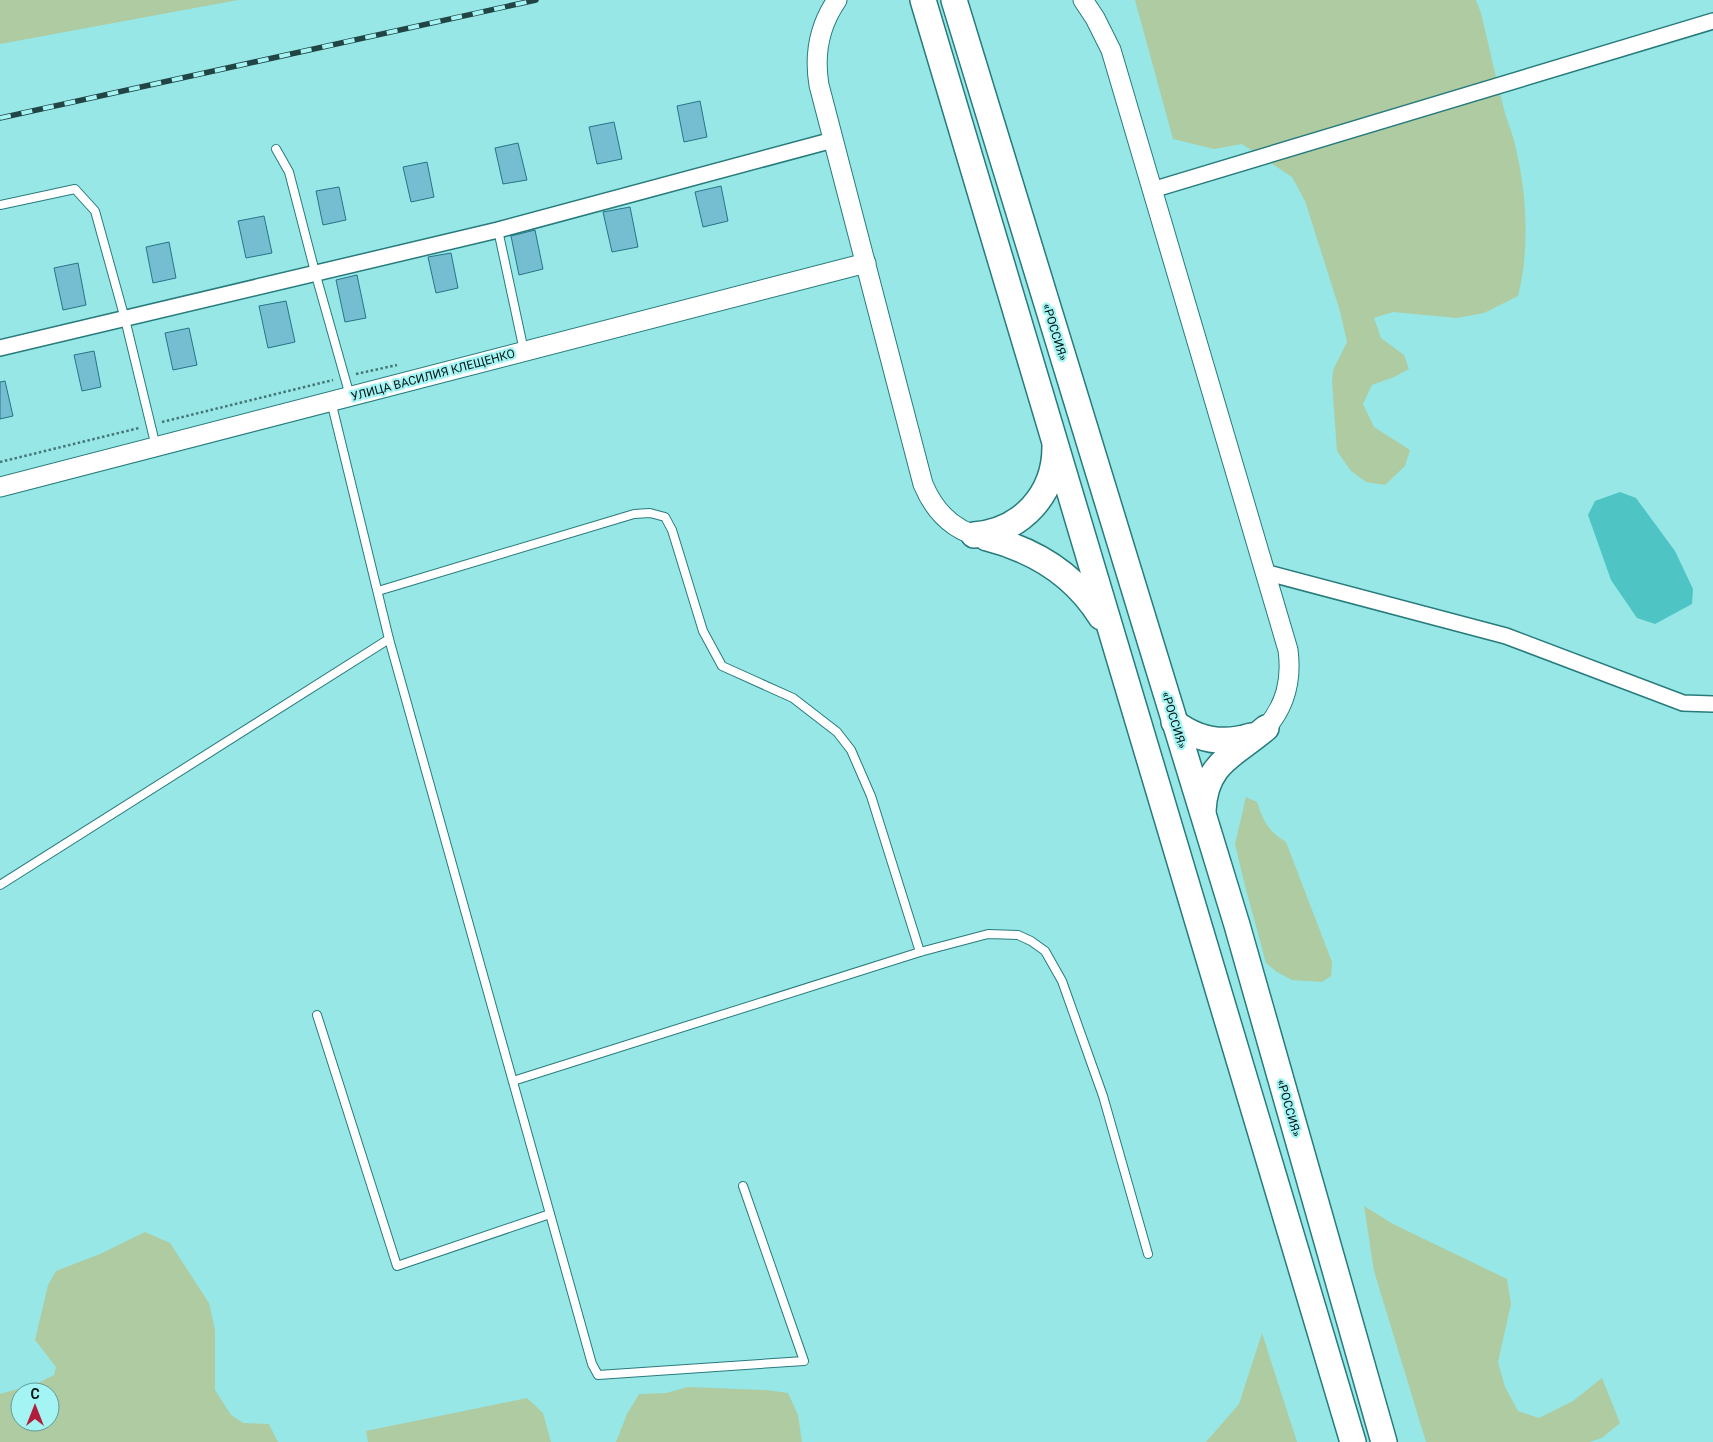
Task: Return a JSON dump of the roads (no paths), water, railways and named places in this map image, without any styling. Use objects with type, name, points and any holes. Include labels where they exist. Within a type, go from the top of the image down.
[{"type":"highway","name":"«РОССИЯ»","points":[[954,0],[1237,925],[1384,1442]]},
{"type":"highway","points":[[924,2],[1053,429],[1113,639],[1353,1442]]},
{"type":"highway","points":[[979,537],[1006,527],[1022,517],[1035,505],[1045,490],[1052,474],[1055,447],[1053,429]]},
{"type":"highway","points":[[979,537],[1026,551],[1062,573],[1092,603],[1113,639]]},
{"type":"highway","points":[[1174,722],[1195,735],[1219,741],[1244,739],[1266,728]]},
{"type":"highway","points":[[1202,814],[1204,795],[1216,770],[1228,756],[1266,728]]},
{"type":"street","points":[[837,0],[823,28],[817,57],[819,86],[923,484],[934,506],[941,515],[950,523],[979,537]]},
{"type":"street","points":[[1083,0],[1096,18],[1111,50],[1288,650],[1290,669],[1285,696],[1278,714],[1266,728]]},
{"type":"street","points":[[1152,190],[1713,21]]},
{"type":"street","points":[[0,348],[314,272],[498,230],[834,140]]},
{"type":"street","name":"УЛИЦА ВАСИЛИЯ КЛЕЩЕНКО","points":[[0,487],[866,263]]},
{"type":"street","points":[[1264,572],[1506,636],[1682,703],[1713,704]]},
{"type":"lane","points":[[276,149],[289,172],[314,272],[350,396]]},
{"type":"lane","points":[[0,205],[75,188],[95,211],[125,318],[156,447]]},
{"type":"lane","points":[[498,230],[524,351]]},
{"type":"lane","points":[[331,402],[389,639],[592,1364],[598,1376],[804,1361],[744,1186]]},
{"type":"lane","points":[[378,590],[634,514],[650,513],[665,516],[672,530],[703,631],[722,666],[793,698],[837,732],[850,750],[871,796],[920,952]]},
{"type":"lane","points":[[0,885],[389,639]]},
{"type":"lane","points":[[513,1081],[920,952],[988,934],[1018,935],[1046,951],[1062,981],[1103,1096],[1148,1254]]},
{"type":"lane","points":[[317,1015],[397,1266],[550,1214]]},
{"type":"water","points":[[1620,492],[1636,498],[1675,551],[1693,589],[1692,604],[1655,624],[1637,618],[1611,580],[1588,515],[1595,501]]},
{"type":"railway","points":[[0,118],[536,0]]}]
